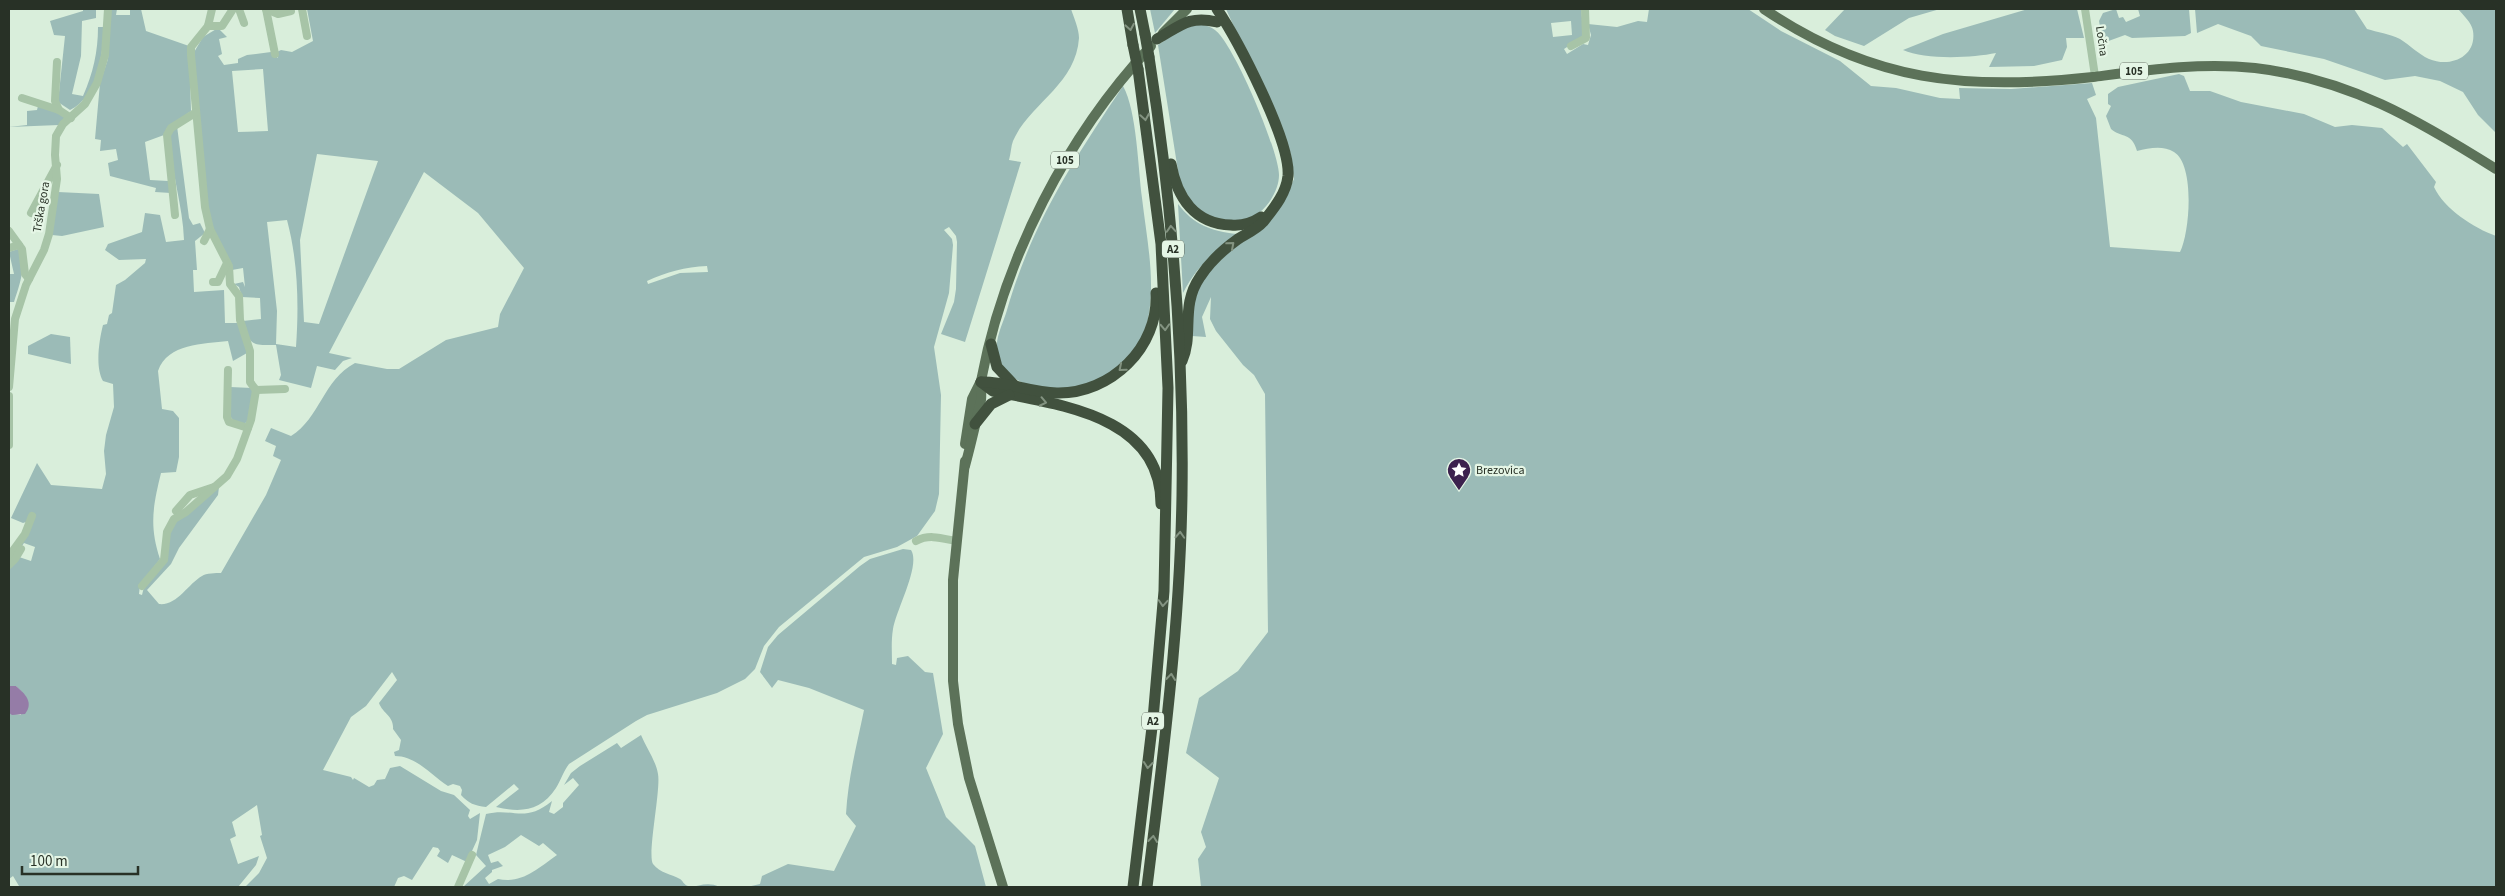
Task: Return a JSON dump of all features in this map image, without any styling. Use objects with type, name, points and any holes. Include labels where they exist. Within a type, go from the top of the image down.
[{"type":"highway","name":"A2","points":[[1127,9],[1138,69],[1161,244],[1168,388],[1166,555],[1154,709],[1133,887]]},
{"type":"highway","name":"A2","points":[[1140,9],[1161,133],[1169,203],[1180,365],[1182,496],[1171,673],[1147,887]]},
{"type":"highway","points":[[1207,9],[1217,22],[1231,34]]},
{"type":"highway","points":[[1180,365],[1187,349],[1186,317],[1192,295],[1200,277],[1236,241],[1261,224],[1285,189],[1288,174],[1285,154],[1266,100],[1217,9]]},
{"type":"highway","points":[[1224,9],[1231,34]]},
{"type":"highway","points":[[1157,39],[1188,21],[1202,19],[1217,22]]},
{"type":"highway","points":[[1161,133],[1169,147],[1174,177],[1180,194],[1191,209],[1206,222],[1240,226],[1256,220],[1271,210]]},
{"type":"highway","points":[[981,382],[993,391],[1057,393],[1082,391],[1102,384],[1126,367],[1140,350],[1155,319],[1157,304],[1155,264],[1161,244]]},
{"type":"highway","points":[[991,344],[997,367],[1012,391],[1096,415],[1114,424],[1132,438],[1147,456],[1161,497],[1161,539],[1166,555]]},
{"type":"highway","points":[[976,424],[990,404],[1012,391]]},
{"type":"main road","name":"105","points":[[981,382],[1010,280],[1041,205],[1058,171],[1108,95],[1123,76],[1187,9]]},
{"type":"main road","name":"105","points":[[1764,9],[1793,28],[1832,48],[1867,62],[1909,74],[1969,83],[2015,83],[2159,68],[2254,68],[2285,73],[2342,86],[2394,109],[2496,169]]},
{"type":"main road","points":[[965,466],[976,424],[981,397],[981,382]]},
{"type":"main road","points":[[981,382],[972,399],[970,411],[955,541],[951,626],[953,681],[958,724],[969,778],[1003,887]]},
{"type":"street","name":"Trška gora","points":[[9,387],[11,339],[15,319],[29,279],[49,234],[58,179],[55,155],[56,136],[63,124],[90,97],[103,67],[108,9]]},
{"type":"street","points":[[142,586],[164,560],[167,532],[174,519],[186,512],[228,476],[237,459],[248,428],[256,390],[250,382],[249,347],[240,320],[238,296],[230,284],[227,263],[210,229],[205,207],[195,113],[191,47],[208,26],[212,9]]},
{"type":"street","points":[[208,26],[222,26],[233,9]]},
{"type":"street","points":[[239,9],[244,23]]},
{"type":"street","points":[[266,9],[278,14],[291,11]]},
{"type":"street","points":[[266,9],[275,54]]},
{"type":"street","points":[[302,9],[307,36]]},
{"type":"street","points":[[1571,46],[1586,38],[1585,9]]},
{"type":"street","name":"Ločna","points":[[2085,9],[2095,76]]},
{"type":"street","points":[[57,62],[55,101],[59,110]]},
{"type":"street","points":[[22,98],[59,110],[71,118]]},
{"type":"street","points":[[175,215],[167,135],[171,128],[195,113]]},
{"type":"street","name":"Trška gora","points":[[31,213],[57,165]]},
{"type":"street","points":[[204,241],[210,229]]},
{"type":"street","name":"Trška gora","points":[[9,231],[25,257],[25,274],[29,279]]},
{"type":"street","name":"Trška gora","points":[[9,248],[19,245]]},
{"type":"street","points":[[213,282],[218,282],[227,263]]},
{"type":"street","points":[[9,312],[15,319]]},
{"type":"street","points":[[228,370],[227,417],[229,422],[248,428]]},
{"type":"street","points":[[256,390],[285,389]]},
{"type":"street","points":[[9,396],[9,445]]},
{"type":"street","points":[[176,512],[194,492],[214,487]]},
{"type":"street","points":[[9,556],[25,534],[32,516]]},
{"type":"street","points":[[916,541],[931,536],[955,541]]},
{"type":"street","points":[[9,565],[21,549]]},
{"type":"street","points":[[458,887],[472,855]]},
{"type":"shaded area","points":[[83,9],[96,9],[96,18],[82,21],[81,56],[72,94],[83,96],[87,87],[96,54],[98,27],[105,27],[104,38],[100,62],[93,85],[79,104],[70,110],[58,102],[65,36],[54,35],[50,21],[83,11]]},
{"type":"shaded area","points":[[111,9],[117,9],[116,15],[130,15],[130,9],[141,9],[146,31],[189,46],[191,111],[167,128],[164,135],[145,142],[150,180],[168,181],[171,193],[155,192],[156,188],[110,176],[108,163],[118,160],[116,149],[100,151],[101,140],[95,139],[100,83],[108,59]]},
{"type":"shaded area","points":[[307,9],[1071,9],[1079,38],[1076,54],[1070,69],[1020,128],[1013,141],[1009,160],[1021,162],[965,342],[941,334],[954,302],[956,289],[956,236],[949,227],[944,230],[952,239],[953,245],[949,293],[934,347],[941,395],[939,494],[935,511],[917,536],[897,547],[864,557],[779,627],[764,646],[755,669],[745,679],[717,693],[647,715],[636,721],[569,764],[556,788],[544,802],[530,808],[514,810],[496,807],[519,789],[514,784],[486,807],[478,806],[469,802],[461,795],[462,790],[460,786],[453,784],[448,786],[410,759],[395,756],[394,752],[399,750],[401,740],[393,729],[392,721],[379,703],[397,680],[392,672],[366,706],[351,717],[323,770],[351,777],[353,780],[354,778],[369,787],[374,785],[377,780],[385,779],[390,768],[400,766],[441,791],[454,795],[470,810],[468,816],[470,819],[480,813],[477,840],[467,862],[452,855],[448,863],[437,856],[440,851],[438,848],[433,847],[412,880],[404,876],[398,878],[394,887],[245,887],[259,873],[267,858],[260,836],[262,835],[257,805],[232,822],[236,836],[230,839],[238,864],[259,856],[256,865],[238,887],[19,886],[13,876],[9,879],[9,713],[21,715],[22,692],[16,686],[9,686],[9,567],[19,557],[31,561],[35,547],[24,543],[9,564],[9,559],[29,521],[23,523],[11,518],[37,463],[51,485],[102,489],[106,474],[104,451],[106,435],[114,407],[113,384],[103,381],[99,369],[98,354],[103,325],[107,324],[109,315],[112,313],[116,285],[145,263],[146,259],[119,260],[105,250],[108,244],[142,232],[145,213],[160,215],[166,242],[184,240],[172,159],[171,131],[177,126],[189,218],[193,225],[200,223],[205,233],[195,241],[197,270],[193,270],[194,292],[224,290],[225,323],[239,323],[247,353],[233,361],[228,341],[198,344],[178,350],[170,355],[158,371],[162,409],[173,411],[179,418],[179,457],[176,472],[161,473],[153,516],[154,536],[160,559],[140,585],[139,594],[142,595],[144,587],[163,565],[171,525],[219,487],[218,495],[179,548],[171,564],[147,590],[159,604],[171,602],[204,575],[221,573],[266,495],[281,460],[273,456],[276,446],[265,441],[271,428],[291,436],[309,419],[336,379],[344,370],[355,363],[387,369],[399,369],[446,340],[498,327],[500,314],[524,268],[478,213],[424,172],[329,353],[352,358],[343,361],[335,370],[317,366],[311,388],[279,380],[281,375],[276,345],[261,345],[250,340],[243,321],[261,319],[260,298],[242,297],[239,287],[234,284],[243,282],[245,287],[243,268],[232,270],[213,230],[208,213],[193,54],[203,37],[218,28],[227,37],[219,39],[222,54],[218,56],[224,65],[238,63],[238,59],[247,55],[271,52],[278,58],[277,52],[281,50],[292,52],[313,41]],"holes":[[[263,69],[268,131],[238,132],[232,71]],[[317,154],[378,161],[319,324],[304,322],[300,240]],[[287,220],[291,236],[297,283],[296,347],[276,344],[277,311],[267,222]],[[707,266],[708,272],[680,273],[648,284],[647,281],[662,275],[676,270]]]},
{"type":"shaded area","points":[[1150,9],[1175,9],[1155,33]]},
{"type":"shaded area","points":[[1226,9],[1581,9],[1584,36],[1564,49],[1567,54],[1583,44],[1588,45],[1591,35],[1588,24],[1617,27],[1638,21],[1647,22],[1649,9],[1748,9],[1781,31],[1840,61],[1871,86],[1896,88],[1940,98],[1960,99],[1959,88],[2011,89],[2092,83],[2096,95],[2087,99],[2096,118],[2110,247],[2180,252],[2186,230],[2189,199],[2185,170],[2181,159],[2174,152],[2165,148],[2137,151],[2129,138],[2111,129],[2106,116],[2111,106],[2108,104],[2108,94],[2118,87],[2179,74],[2184,76],[2190,91],[2210,91],[2241,102],[2304,114],[2335,127],[2352,125],[2382,128],[2403,147],[2407,144],[2436,182],[2434,187],[2452,210],[2469,223],[2496,236],[2496,887],[1201,887],[1198,859],[1206,847],[1201,832],[1219,778],[1186,753],[1199,698],[1238,671],[1268,632],[1265,394],[1254,375],[1243,365],[1216,331],[1210,319],[1211,297],[1202,317],[1206,337],[1192,336],[1191,308],[1200,280],[1286,197],[1294,179],[1290,151]],"holes":[[[1571,21],[1572,35],[1553,37],[1551,23]]]},
{"type":"shaded area","points":[[1845,9],[1940,9],[1909,18],[1864,46],[1835,36],[1825,30]]},
{"type":"shaded area","points":[[2028,9],[2077,9],[2084,38],[2066,38],[2067,47],[2062,60],[2034,66],[1989,67],[1996,53],[1974,56],[1936,57],[1903,50],[1943,34]]},
{"type":"shaded area","points":[[2116,9],[2119,18],[2123,17],[2126,22],[2140,16],[2138,9],[2189,9],[2191,33],[2185,36],[2132,38],[2125,35],[2103,43],[2099,21],[2103,13]]},
{"type":"shaded area","points":[[2195,9],[2354,9],[2367,29],[2396,37],[2421,55],[2429,59],[2445,62],[2453,61],[2466,54],[2471,48],[2473,40],[2471,25],[2458,9],[2496,9],[2496,133],[2478,115],[2463,92],[2440,81],[2415,76],[2385,80],[2324,59],[2261,46],[2251,36],[2218,24],[2197,33]]},
{"type":"shaded area","points":[[1189,24],[1209,27],[1215,30],[1223,39],[1244,76],[1264,122],[1277,162],[1278,182],[1268,204],[1255,216],[1241,221],[1215,220],[1204,214],[1191,200],[1179,177],[1158,45]]},
{"type":"shaded area","points":[[1123,86],[1128,97],[1134,125],[1149,250],[1150,303],[1143,337],[1124,363],[1111,374],[1098,381],[1069,388],[1036,386],[1021,382],[1009,374],[1001,362],[997,347],[999,333],[1017,278],[1056,194],[1087,140]]},
{"type":"shaded area","points":[[38,106],[66,116],[59,125],[9,127],[27,125],[27,111],[37,110]]},
{"type":"shaded area","points":[[58,192],[99,194],[104,227],[62,236],[52,235]]},
{"type":"shaded area","points":[[1178,204],[1190,217],[1204,226],[1237,234],[1206,260],[1183,293]]},
{"type":"shaded area","points":[[18,249],[22,261],[22,275],[14,302],[9,302],[9,274],[14,274],[9,252]]},
{"type":"shaded area","points":[[51,334],[70,337],[71,364],[28,354],[28,346]]},
{"type":"shaded area","points":[[230,387],[252,388],[254,391],[248,421],[244,424],[234,421],[228,414]]},
{"type":"shaded area","points":[[903,549],[911,550],[913,566],[893,629],[892,664],[896,665],[897,658],[908,656],[925,672],[933,673],[943,734],[926,768],[946,817],[975,846],[986,887],[747,887],[760,884],[762,876],[788,864],[834,871],[856,826],[846,814],[851,774],[864,710],[809,688],[778,680],[772,688],[760,672],[768,647],[778,635],[860,566],[870,559]]},
{"type":"shaded area","points":[[9,686],[16,686],[27,699],[29,706],[25,714],[12,715],[9,713]]},
{"type":"shaded area","points":[[641,735],[658,774],[658,794],[652,848],[653,864],[691,887],[463,887],[486,866],[476,855],[486,814],[495,812],[519,814],[534,812],[552,801],[549,812],[554,814],[563,807],[563,803],[579,785],[573,778],[564,785],[571,773],[617,743],[621,748]],"holes":[[[521,835],[539,846],[543,843],[557,855],[536,870],[522,877],[507,880],[498,879],[489,884],[485,878],[492,870],[503,866],[498,861],[491,863],[488,855],[505,847]]]},
{"type":"shaded area","points":[[705,884],[720,887],[691,887]]},
{"type":"place","name":"Brezovica","points":[[1459,491]]}]
